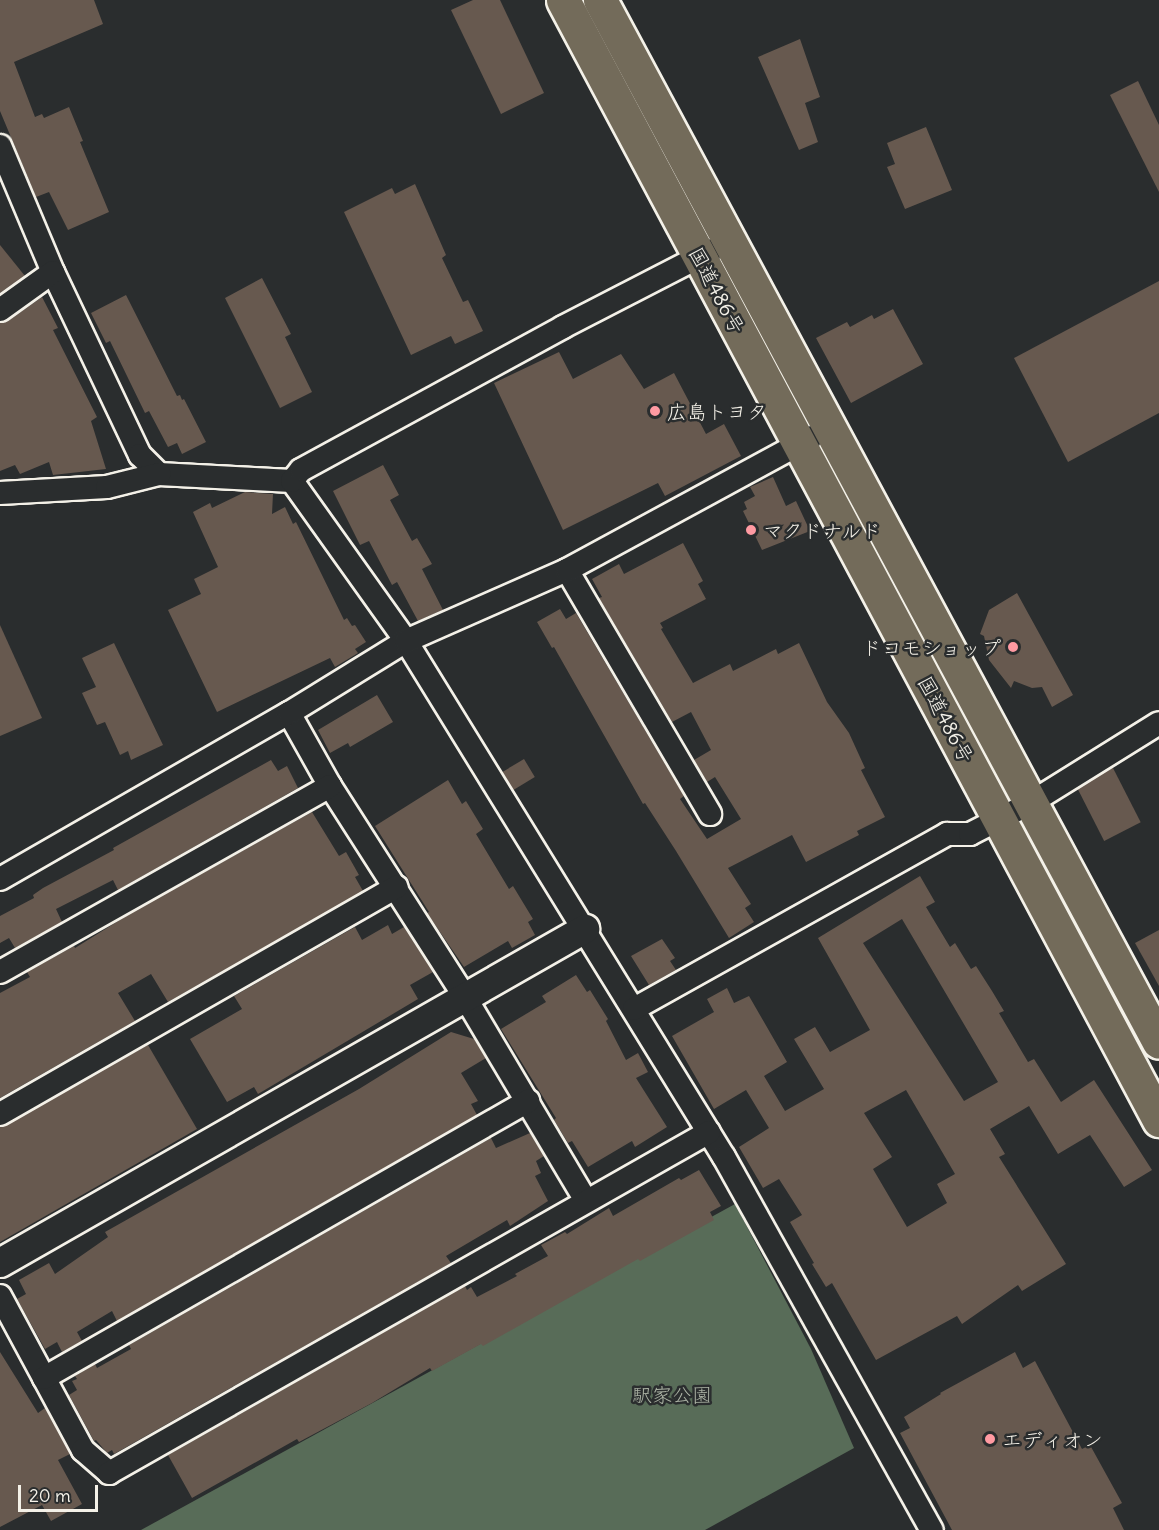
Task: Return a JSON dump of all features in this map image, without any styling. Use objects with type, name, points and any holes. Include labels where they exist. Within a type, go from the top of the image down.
[{"type":"highway","name":"国道486号","points":[[563,0],[1159,1120]]},
{"type":"highway","name":"国道486号","points":[[600,0],[1029,804],[1159,1042]]},
{"type":"street","points":[[0,146],[53,272],[140,455],[159,474]]},
{"type":"street","points":[[292,481],[301,470],[729,242]]},
{"type":"street","points":[[0,310],[53,272]]},
{"type":"street","points":[[0,879],[289,713],[406,641],[567,570],[800,445],[828,427]]},
{"type":"street","points":[[0,493],[107,487],[159,474],[292,481]]},
{"type":"street","points":[[292,481],[406,641],[585,928],[709,1132],[859,1395],[932,1530]]},
{"type":"street","points":[[567,570],[710,813]]},
{"type":"street","points":[[289,713],[330,786],[397,887],[465,997],[586,1201]]},
{"type":"street","points":[[634,1010],[947,834],[970,834],[1029,804],[1159,723]]},
{"type":"street","points":[[0,972],[330,786]]},
{"type":"street","points":[[0,1114],[397,887]]},
{"type":"street","points":[[0,1263],[585,928]]},
{"type":"street","points":[[44,1378],[528,1101]]},
{"type":"street","points":[[0,1296],[83,1450],[109,1473],[709,1132]]},
{"type":"green space","name":"駅家公園","points":[[735,1204],[811,1349],[854,1448],[705,1530],[141,1530]]},
{"type":"building","points":[[0,0],[94,0],[103,24],[14,62],[35,117],[42,114],[44,118],[69,107],[83,141],[80,142],[109,212],[68,230],[49,192],[36,197],[0,111]]},
{"type":"building","points":[[473,0],[500,0],[544,93],[501,114],[451,10]]},
{"type":"building","points":[[800,39],[820,97],[805,103],[818,142],[799,150],[758,57]]},
{"type":"building","points":[[1138,81],[1159,125],[1159,192],[1110,95]]},
{"type":"building","points":[[926,127],[952,190],[905,209],[887,167],[895,164],[887,143]]},
{"type":"building","points":[[415,184],[446,255],[442,258],[463,302],[468,300],[483,331],[455,344],[451,336],[411,355],[344,212],[392,188],[395,194]]},
{"type":"building","points":[[0,245],[25,276],[0,293]]},
{"type":"building","points":[[262,278],[291,334],[285,337],[312,392],[280,408],[225,298]]},
{"type":"building","points":[[1159,281],[1159,413],[1068,462],[1014,358]]},
{"type":"building","points":[[126,295],[177,396],[180,395],[182,400],[184,399],[206,442],[182,454],[177,443],[168,447],[149,411],[145,413],[110,341],[106,343],[91,313]]},
{"type":"building","points":[[42,297],[58,328],[53,330],[97,417],[91,421],[106,469],[53,475],[49,462],[20,474],[15,465],[0,471],[0,323],[8,321]]},
{"type":"building","points":[[893,309],[923,364],[851,403],[816,338],[847,322],[850,327],[872,315],[874,319]]},
{"type":"building","points":[[559,352],[573,379],[621,354],[644,389],[674,373],[706,434],[724,424],[741,456],[665,496],[658,483],[563,530],[494,383]]},
{"type":"building","points":[[383,465],[399,495],[390,500],[412,541],[417,538],[432,564],[422,569],[443,610],[418,621],[397,582],[392,585],[369,541],[360,545],[333,491]]},
{"type":"building","points":[[773,477],[786,506],[796,501],[810,531],[762,550],[743,511],[747,509],[744,502],[755,496],[750,487]]},
{"type":"building","points":[[245,492],[273,494],[272,514],[285,507],[293,524],[296,522],[344,620],[347,618],[352,626],[355,625],[366,642],[355,649],[358,653],[335,667],[330,658],[217,712],[168,610],[201,594],[194,579],[218,567],[193,512],[210,503],[212,508]]},
{"type":"building","points":[[683,543],[703,581],[698,584],[706,599],[660,623],[663,628],[661,629],[693,683],[730,664],[733,671],[776,649],[778,654],[799,643],[827,702],[849,733],[865,768],[861,770],[885,817],[857,831],[859,835],[806,862],[792,835],[728,868],[751,904],[745,908],[754,922],[729,938],[676,851],[645,803],[643,804],[554,647],[552,648],[537,622],[560,609],[566,619],[576,613],[684,796],[680,799],[707,839],[741,819],[715,777],[707,782],[694,760],[711,750],[691,712],[672,722],[599,598],[602,597],[592,579],[619,564],[624,574]]},
{"type":"building","points":[[1017,593],[1073,695],[1052,707],[1042,687],[1032,688],[1014,681],[1011,688],[989,660],[984,636],[980,634],[989,610]]},
{"type":"building","points":[[0,625],[42,718],[0,736]]},
{"type":"building","points":[[114,643],[163,745],[131,760],[128,751],[120,755],[105,722],[97,725],[82,693],[96,687],[82,658]]},
{"type":"building","points":[[377,695],[393,722],[350,747],[348,743],[330,753],[318,730]]},
{"type":"building","points":[[524,759],[535,777],[513,790],[503,772]]},
{"type":"building","points":[[271,760],[278,771],[287,766],[298,788],[118,890],[113,880],[56,909],[62,922],[15,948],[9,938],[0,943],[0,916],[34,898],[33,895],[43,888]]},
{"type":"building","points":[[1113,768],[1141,822],[1104,841],[1076,787]]},
{"type":"building","points":[[448,780],[462,804],[466,801],[483,829],[476,834],[509,889],[513,886],[533,919],[528,922],[535,935],[512,948],[508,941],[464,967],[427,913],[429,912],[375,826]]},
{"type":"building","points":[[312,812],[339,856],[346,852],[359,875],[355,877],[363,891],[168,1002],[151,974],[118,993],[135,1021],[0,1098],[0,993],[30,977],[27,972],[74,946],[75,948],[131,913]]},
{"type":"building","points":[[920,876],[935,902],[926,907],[950,947],[955,943],[971,969],[976,966],[1004,1011],[999,1013],[1028,1062],[1034,1059],[1061,1102],[1094,1080],[1152,1170],[1124,1187],[1090,1135],[1058,1154],[1029,1106],[990,1129],[1005,1154],[999,1157],[1066,1264],[1022,1291],[1018,1285],[962,1324],[957,1316],[876,1360],[832,1283],[826,1287],[812,1264],[814,1263],[790,1222],[802,1215],[779,1179],[763,1188],[739,1147],[769,1128],[746,1090],[714,1109],[672,1036],[714,1012],[707,999],[727,988],[734,1003],[749,996],[787,1062],[764,1076],[785,1111],[824,1089],[794,1039],[815,1027],[830,1052],[870,1030],[818,938]],"holes":[[[902,919],[998,1082],[964,1101],[863,943]],[[906,1090],[955,1174],[937,1184],[947,1203],[907,1227],[873,1169],[892,1157],[864,1113]]]},
{"type":"building","points":[[388,925],[392,934],[404,927],[433,972],[410,985],[418,999],[258,1094],[254,1087],[227,1102],[190,1039],[242,1009],[234,996],[355,927],[362,940]]},
{"type":"building","points":[[1159,930],[1159,986],[1135,943]]},
{"type":"building","points":[[662,939],[675,958],[670,961],[676,970],[649,985],[631,956]]},
{"type":"building","points":[[576,975],[587,992],[590,990],[608,1019],[606,1021],[626,1060],[638,1053],[648,1072],[636,1078],[667,1127],[635,1147],[632,1141],[588,1167],[572,1141],[568,1143],[554,1120],[556,1118],[501,1029],[546,1002],[542,996]]},
{"type":"building","points":[[451,1032],[474,1039],[486,1058],[461,1073],[478,1101],[471,1104],[477,1115],[117,1321],[112,1311],[77,1332],[82,1341],[62,1352],[57,1342],[45,1349],[17,1299],[26,1294],[19,1280],[49,1263],[55,1274],[108,1237],[105,1232],[359,1089]]},
{"type":"building","points":[[148,1045],[197,1129],[0,1242],[0,1127]]},
{"type":"building","points":[[530,1133],[544,1156],[536,1161],[541,1173],[535,1176],[548,1201],[510,1226],[507,1220],[446,1256],[451,1263],[114,1454],[112,1450],[107,1453],[96,1440],[94,1441],[69,1395],[77,1390],[72,1381],[77,1379],[75,1376],[95,1364],[97,1368],[131,1349],[129,1345],[491,1138],[496,1148]]},
{"type":"building","points":[[699,1170],[721,1206],[710,1212],[714,1220],[640,1261],[638,1259],[483,1346],[481,1344],[432,1371],[430,1368],[372,1403],[299,1442],[297,1439],[192,1498],[168,1455],[465,1286],[467,1290],[471,1287],[477,1297],[517,1276],[515,1274],[548,1256],[541,1245],[565,1232],[567,1234],[609,1208],[613,1216],[679,1178],[681,1180]]},
{"type":"building","points":[[0,1352],[38,1413],[45,1408],[70,1454],[58,1460],[82,1504],[51,1521],[42,1505],[0,1527]]},
{"type":"building","name":"エディオン","points":[[1015,1352],[1023,1368],[1035,1361],[1082,1449],[1090,1445],[1122,1503],[1113,1508],[1124,1530],[952,1530],[900,1433],[910,1428],[904,1417],[940,1393]]},
{"type":"place","name":"広島トヨタ","points":[[655,411]]},
{"type":"place","name":"マクドナルド","points":[[751,530]]},
{"type":"place","name":"ドコモショップ","points":[[1013,647]]},
{"type":"place","name":"エディオン","points":[[990,1439]]}]
